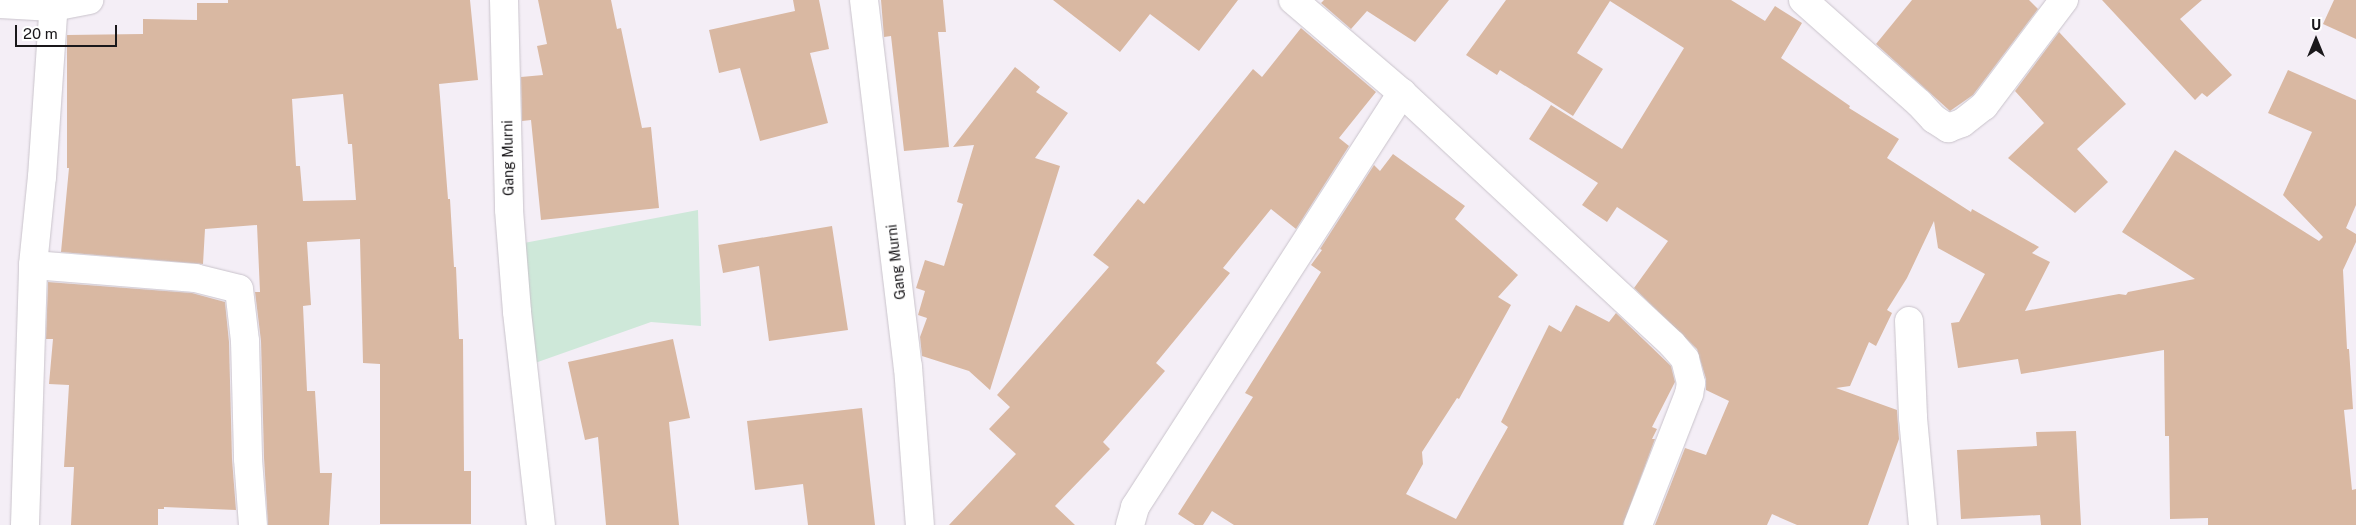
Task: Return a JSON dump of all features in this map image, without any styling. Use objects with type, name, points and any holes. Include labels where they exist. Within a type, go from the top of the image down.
[{"type":"street","points":[[0,4],[54,4],[89,0]]},
{"type":"street","name":"Gang Murni","points":[[504,0],[509,210],[517,312],[541,525]]},
{"type":"street","name":"Gang Murni","points":[[864,0],[908,367],[920,525]]},
{"type":"street","points":[[1293,0],[1402,93],[1672,344],[1685,359],[1691,382],[1689,394],[1638,525]]},
{"type":"street","points":[[1803,0],[1919,103],[1934,119],[1948,128],[1962,123],[1984,106],[2064,0]]},
{"type":"street","points":[[25,525],[33,265],[42,177],[54,4]]},
{"type":"street","points":[[1130,525],[1135,507],[1402,93]]},
{"type":"street","points":[[33,265],[195,278],[238,290],[245,341],[248,459],[253,525]]},
{"type":"street","points":[[1909,320],[1913,418],[1923,525]]},
{"type":"green space","points":[[698,210],[701,326],[651,322],[535,363],[524,243]]},
{"type":"building","points":[[228,0],[470,0],[478,80],[439,84],[448,199],[450,199],[454,267],[456,267],[459,339],[463,339],[464,471],[471,471],[471,524],[380,524],[380,364],[363,363],[360,239],[307,242],[311,305],[303,306],[307,391],[315,391],[320,473],[332,473],[329,525],[268,525],[261,341],[255,292],[260,292],[257,225],[205,229],[203,264],[61,252],[69,168],[67,168],[67,35],[143,34],[143,19],[197,20],[197,3],[228,3]],"holes":[[[343,94],[348,144],[352,144],[356,200],[303,201],[300,166],[296,166],[292,99]]]},
{"type":"building","points":[[538,0],[611,0],[617,29],[621,28],[642,128],[651,127],[659,208],[541,220],[531,120],[522,121],[521,77],[543,75],[537,46],[547,44]]},
{"type":"building","points":[[793,0],[819,0],[829,49],[810,53],[828,123],[760,141],[740,68],[719,73],[709,30],[795,11]]},
{"type":"building","points":[[881,0],[943,0],[946,32],[938,32],[949,147],[904,151],[891,36],[884,37]]},
{"type":"building","points":[[1053,0],[1238,0],[1199,51],[1150,14],[1120,52]]},
{"type":"building","points":[[1324,0],[1449,0],[1415,42],[1367,11],[1351,29],[1321,3]]},
{"type":"building","points":[[1506,0],[1731,0],[1765,21],[1775,6],[1802,23],[1781,58],[1850,106],[1849,108],[1899,139],[1887,158],[1971,212],[1972,209],[2039,247],[2032,253],[2050,262],[2025,311],[2119,294],[2126,295],[2128,292],[2195,279],[2122,232],[2175,150],[2319,241],[2323,237],[2283,195],[2312,132],[2268,113],[2288,70],[2356,100],[2356,205],[2346,228],[2356,234],[2356,242],[2343,270],[2347,349],[2349,349],[2353,409],[2344,410],[2352,490],[2356,489],[2356,525],[2208,525],[2208,518],[2170,519],[2169,436],[2165,436],[2164,350],[2021,374],[2018,359],[1958,368],[1951,323],[1959,322],[1985,274],[1938,248],[1934,221],[1907,278],[1887,310],[1892,313],[1876,346],[1869,342],[1850,386],[1836,388],[1897,410],[1899,439],[1868,525],[1797,525],[1772,514],[1767,525],[1655,525],[1685,448],[1706,455],[1729,401],[1706,390],[1706,379],[1697,349],[1634,288],[1668,241],[1617,207],[1607,222],[1582,205],[1598,183],[1529,139],[1551,105],[1622,149],[1684,48],[1610,1],[1577,53],[1603,69],[1573,116],[1500,70],[1497,75],[1466,55]]},
{"type":"building","points":[[1912,0],[2029,0],[2038,9],[1973,95],[1950,111],[1876,44]]},
{"type":"building","points":[[2102,0],[2202,0],[2180,19],[2232,75],[2207,97],[2202,93],[2195,100]]},
{"type":"building","points":[[2334,0],[2356,0],[2356,39],[2323,24]]},
{"type":"building","points":[[1301,28],[1376,92],[1339,138],[1349,146],[1296,229],[1271,209],[1223,268],[1230,273],[1156,363],[1165,371],[1103,442],[1110,449],[1055,506],[1075,525],[949,525],[1016,454],[989,429],[1010,407],[997,395],[1109,267],[1093,255],[1138,199],[1144,204],[1253,69],[1262,77]]},
{"type":"building","points":[[2059,32],[2126,104],[2077,149],[2108,182],[2075,213],[2008,158],[2044,123],[2015,91]]},
{"type":"building","points":[[1015,67],[1040,87],[1036,92],[1068,113],[1035,158],[1060,166],[990,390],[969,371],[922,356],[920,337],[927,318],[918,315],[925,291],[916,288],[925,260],[944,266],[963,204],[957,202],[974,145],[953,147]]},
{"type":"building","points":[[1393,154],[1465,206],[1455,219],[1518,275],[1498,297],[1511,305],[1459,399],[1457,398],[1422,452],[1423,464],[1406,494],[1456,519],[1508,427],[1501,422],[1549,325],[1561,332],[1576,305],[1609,322],[1616,313],[1671,366],[1675,382],[1652,427],[1657,429],[1652,439],[1655,439],[1623,525],[1234,525],[1212,511],[1203,525],[1195,525],[1178,514],[1253,397],[1245,393],[1321,272],[1311,265],[1322,250],[1320,249],[1374,165],[1380,171]]},
{"type":"building","points":[[832,226],[848,330],[769,341],[759,266],[723,273],[718,245]]},
{"type":"building","points":[[48,282],[192,293],[225,302],[229,342],[232,459],[236,510],[164,507],[164,509],[158,509],[158,525],[71,525],[74,467],[64,467],[69,385],[49,384],[53,339],[46,339]]},
{"type":"building","points":[[673,339],[690,418],[669,422],[679,525],[606,525],[598,437],[585,440],[568,362]]},
{"type":"building","points":[[862,408],[875,525],[808,525],[803,484],[755,490],[747,421]]},
{"type":"building","points":[[2076,431],[2081,525],[2041,525],[2040,515],[1961,519],[1957,450],[2037,446],[2036,432]]}]
